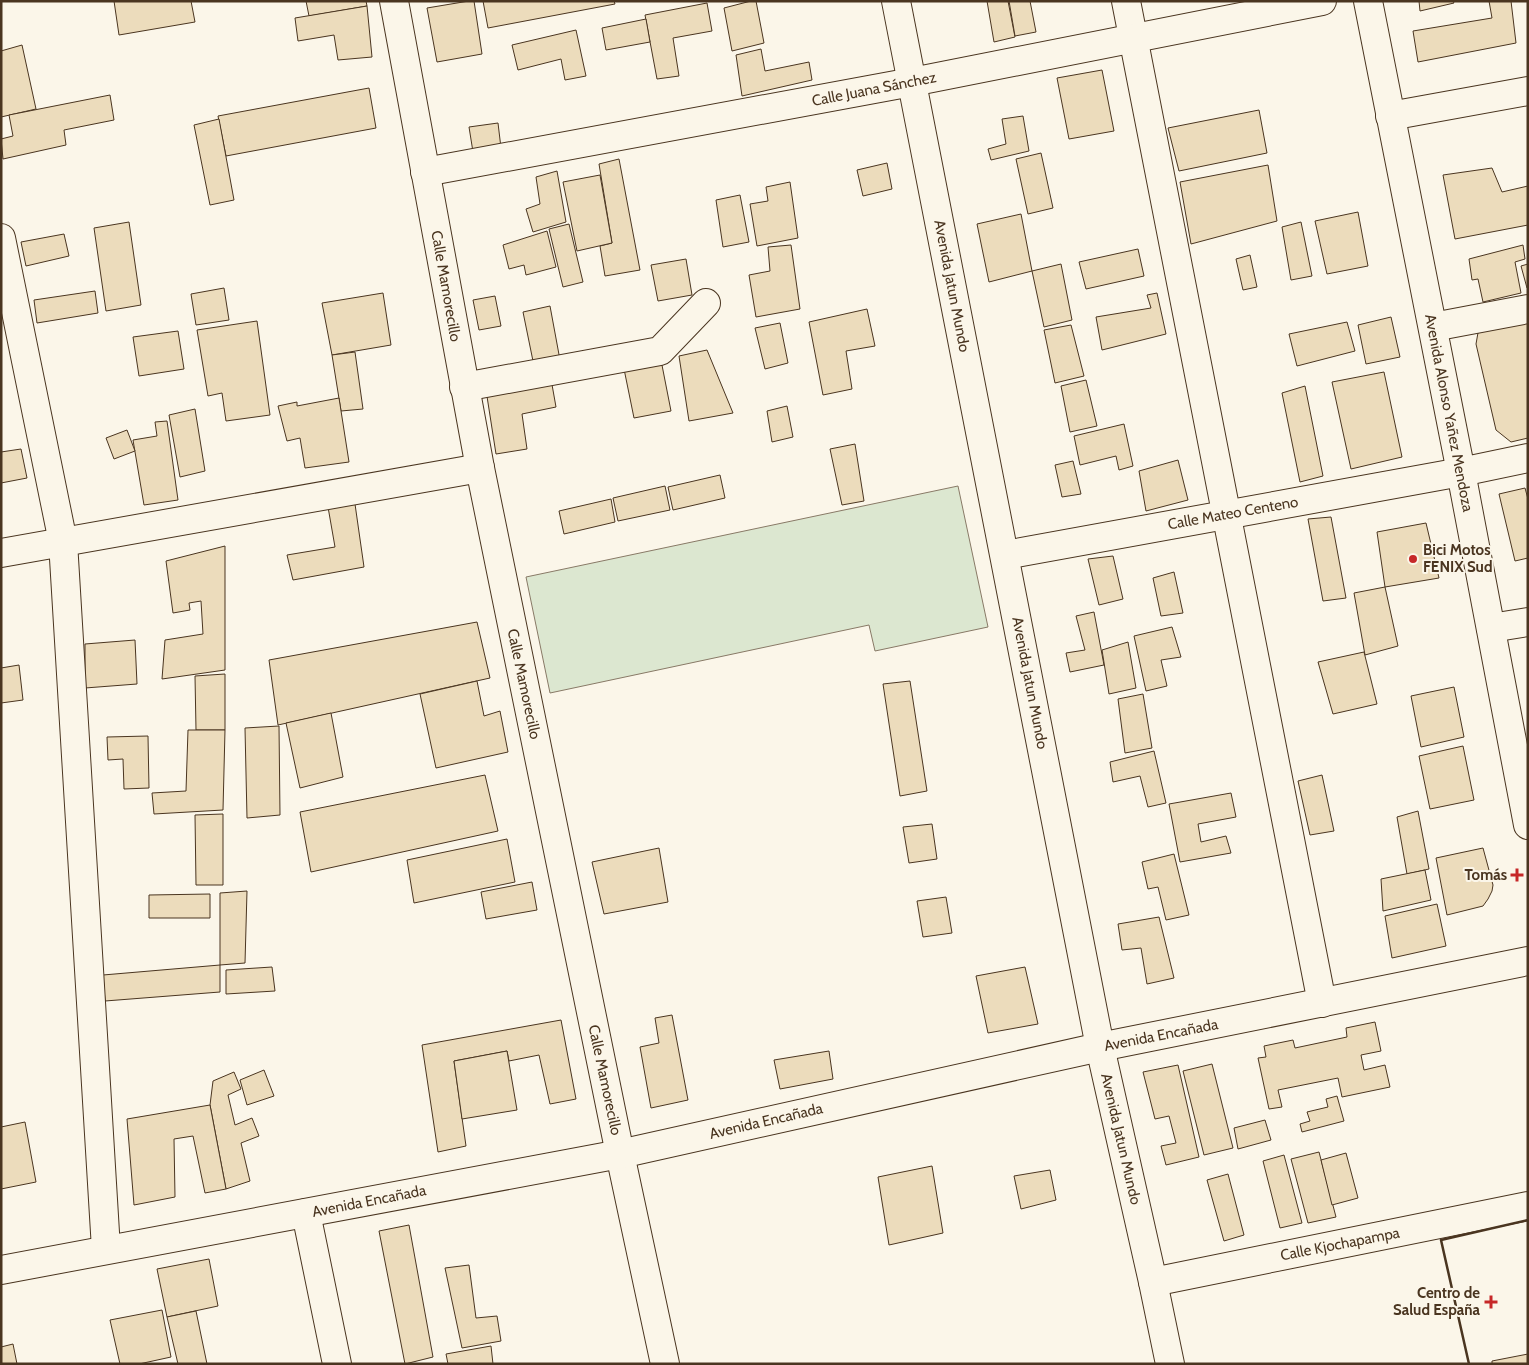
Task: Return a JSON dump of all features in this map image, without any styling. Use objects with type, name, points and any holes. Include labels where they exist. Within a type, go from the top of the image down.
[{"type":"street","name":"Calle Mamorecillo","points":[[394,1],[480,468],[664,1364]]},
{"type":"street","name":"Avenida Jatun Mundo","points":[[896,1],[1100,1047],[1170,1364]]},
{"type":"street","points":[[1126,1],[1322,1003]]},
{"type":"street","name":"Calle Juana Sánchez","points":[[425,172],[912,82],[1322,1]]},
{"type":"street","name":"Avenida Alonso Yañez Mendoza","points":[[1368,1],[1461,472],[1528,825]]},
{"type":"street","points":[[1390,116],[1528,91]]},
{"type":"street","points":[[1,238],[6,293],[62,542],[106,1250]]},
{"type":"street","points":[[464,387],[660,351],[706,303]]},
{"type":"street","points":[[1432,327],[1528,309]]},
{"type":"street","name":"Calle Mateo Centeno","points":[[1005,555],[1461,472],[1528,458]]},
{"type":"street","points":[[1,553],[480,468]]},
{"type":"street","points":[[1491,628],[1528,622]]},
{"type":"street","name":"Avenida Encañada","points":[[1,1270],[620,1154],[1100,1047],[1528,962]]},
{"type":"street","name":"Calle Kjochapampa","points":[[1153,1282],[1528,1206]]},
{"type":"street","points":[[306,1213],[337,1364]]},
{"type":"green space","points":[[958,486],[988,627],[875,651],[869,625],[550,693],[526,577]]},
{"type":"building","points":[[114,1],[191,1],[195,22],[119,35]]},
{"type":"building","points":[[306,1],[366,1],[367,6],[309,16]]},
{"type":"building","points":[[474,1],[482,54],[437,62],[427,8]]},
{"type":"building","points":[[483,1],[614,1],[615,4],[488,28]]},
{"type":"building","points":[[756,1],[764,43],[732,51],[724,8]]},
{"type":"building","points":[[987,1],[1008,1],[1015,37],[994,42]]},
{"type":"building","points":[[1009,1],[1030,1],[1036,32],[1015,36]]},
{"type":"building","points":[[1419,1],[1453,1],[1454,3],[1420,11]]},
{"type":"building","points":[[1489,1],[1511,1],[1516,43],[1418,62],[1413,31],[1492,18]]},
{"type":"building","points":[[707,3],[712,31],[673,38],[679,76],[657,79],[645,15]]},
{"type":"building","points":[[367,6],[372,57],[338,60],[334,35],[298,41],[295,18]]},
{"type":"building","points":[[646,19],[650,42],[606,50],[602,28]]},
{"type":"building","points":[[576,30],[586,76],[565,80],[561,59],[518,70],[512,45]]},
{"type":"building","points":[[22,45],[36,109],[1,117],[1,51]]},
{"type":"building","points":[[761,49],[765,71],[809,62],[812,80],[742,96],[736,55]]},
{"type":"building","points":[[1102,70],[1114,131],[1069,139],[1057,78]]},
{"type":"building","points":[[369,88],[376,128],[226,156],[218,116]]},
{"type":"building","points":[[110,95],[114,120],[64,130],[66,145],[3,159],[1,139],[13,136],[9,115]]},
{"type":"building","points":[[1259,110],[1267,153],[1179,171],[1168,128]]},
{"type":"building","points":[[1023,116],[1029,151],[991,160],[988,149],[1006,144],[1002,119]]},
{"type":"building","points":[[219,119],[234,200],[210,205],[194,125]]},
{"type":"building","points":[[498,123],[501,148],[473,152],[469,127]]},
{"type":"building","points":[[1041,153],[1053,208],[1028,214],[1016,159]]},
{"type":"building","points":[[619,159],[640,270],[605,276],[600,246],[612,243],[599,164]]},
{"type":"building","points":[[887,163],[892,189],[863,196],[857,170]]},
{"type":"building","points":[[1268,165],[1277,221],[1191,244],[1180,182]]},
{"type":"building","points":[[1492,168],[1502,192],[1528,186],[1528,225],[1455,239],[1443,175]]},
{"type":"building","points":[[557,171],[566,222],[533,232],[526,209],[540,204],[536,177]]},
{"type":"building","points":[[600,175],[612,243],[577,251],[563,182]]},
{"type":"building","points":[[790,182],[798,238],[757,246],[750,204],[768,201],[766,187]]},
{"type":"building","points":[[740,195],[749,242],[723,247],[716,200]]},
{"type":"building","points":[[1358,212],[1368,266],[1327,274],[1315,221]]},
{"type":"building","points":[[1021,214],[1032,271],[989,282],[977,224]]},
{"type":"building","points":[[129,222],[141,305],[106,311],[94,228]]},
{"type":"building","points":[[1301,222],[1312,276],[1291,280],[1282,227]]},
{"type":"building","points":[[569,224],[583,282],[563,287],[549,229]]},
{"type":"building","points":[[547,231],[556,267],[526,275],[524,265],[509,269],[503,245]]},
{"type":"building","points":[[64,234],[69,256],[26,266],[21,242]]},
{"type":"building","points":[[791,245],[800,309],[756,317],[749,275],[770,271],[768,247]]},
{"type":"building","points":[[1523,245],[1525,259],[1515,262],[1521,293],[1483,302],[1478,279],[1472,280],[1469,259]]},
{"type":"building","points":[[1138,249],[1144,276],[1086,289],[1079,262]]},
{"type":"building","points":[[1250,255],[1257,287],[1243,290],[1236,259]]},
{"type":"building","points":[[686,259],[692,295],[658,301],[651,265]]},
{"type":"building","points":[[1061,264],[1072,320],[1044,327],[1032,271]]},
{"type":"building","points":[[1528,264],[1528,288],[1527,288],[1521,266]]},
{"type":"building","points":[[224,288],[229,320],[196,325],[191,294]]},
{"type":"building","points":[[95,291],[98,313],[37,323],[34,300]]},
{"type":"building","points":[[383,293],[391,345],[332,355],[322,303]]},
{"type":"building","points":[[1157,293],[1166,334],[1102,350],[1096,317],[1151,308],[1147,295]]},
{"type":"building","points":[[495,296],[501,326],[479,330],[473,300]]},
{"type":"building","points":[[550,306],[560,360],[534,366],[523,312]]},
{"type":"building","points":[[867,309],[875,346],[846,351],[852,389],[823,395],[809,322]]},
{"type":"building","points":[[1391,317],[1400,357],[1366,364],[1358,325]]},
{"type":"building","points":[[1528,320],[1528,438],[1511,442],[1496,430],[1476,344],[1479,327]]},
{"type":"building","points":[[257,321],[270,415],[226,421],[222,393],[208,396],[197,330]]},
{"type":"building","points":[[1347,322],[1355,351],[1297,366],[1289,334]]},
{"type":"building","points":[[780,323],[788,363],[765,369],[755,328]]},
{"type":"building","points":[[1071,325],[1084,376],[1055,383],[1044,330]]},
{"type":"building","points":[[178,331],[184,369],[139,376],[133,337]]},
{"type":"building","points":[[707,350],[733,413],[689,421],[679,356]]},
{"type":"building","points":[[355,352],[363,409],[341,411],[332,355]]},
{"type":"building","points":[[660,355],[671,411],[634,418],[623,364]]},
{"type":"building","points":[[1384,372],[1402,457],[1351,469],[1332,382]]},
{"type":"building","points":[[551,379],[556,407],[522,414],[527,449],[496,454],[486,390]]},
{"type":"building","points":[[1086,380],[1097,426],[1070,432],[1061,386]]},
{"type":"building","points":[[1305,386],[1323,476],[1300,482],[1282,393]]},
{"type":"building","points":[[339,398],[349,462],[305,468],[300,438],[287,441],[278,406],[297,402],[297,406]]},
{"type":"building","points":[[787,406],[793,437],[772,442],[767,411]]},
{"type":"building","points":[[195,409],[205,471],[180,477],[169,415]]},
{"type":"building","points":[[167,421],[178,500],[144,505],[133,440],[157,436],[155,422]]},
{"type":"building","points":[[1124,424],[1133,466],[1119,470],[1116,456],[1080,465],[1074,436]]},
{"type":"building","points":[[127,430],[135,451],[114,459],[106,438]]},
{"type":"building","points":[[855,444],[864,501],[842,505],[830,449]]},
{"type":"building","points":[[21,449],[27,478],[1,483],[1,452]]},
{"type":"building","points":[[1178,460],[1188,500],[1146,511],[1139,471]]},
{"type":"building","points":[[1073,461],[1081,494],[1062,497],[1055,465]]},
{"type":"building","points":[[720,475],[725,498],[673,510],[668,487]]},
{"type":"building","points":[[665,486],[670,510],[618,521],[613,498]]},
{"type":"building","points":[[1525,488],[1528,499],[1528,558],[1515,561],[1499,494]]},
{"type":"building","points":[[611,499],[615,522],[564,534],[559,511]]},
{"type":"building","points":[[355,504],[364,567],[293,580],[287,555],[335,547],[328,507]]},
{"type":"building","points":[[1331,517],[1346,598],[1323,601],[1308,519]]},
{"type":"building","points":[[1426,523],[1439,578],[1385,587],[1377,532]]},
{"type":"building","points":[[225,546],[225,670],[162,679],[165,640],[203,634],[201,601],[189,603],[190,610],[173,613],[166,561]]},
{"type":"building","points":[[1113,556],[1123,599],[1099,605],[1088,559]]},
{"type":"building","points":[[1174,572],[1183,613],[1161,616],[1153,578]]},
{"type":"building","points":[[1385,587],[1398,646],[1365,655],[1354,593]]},
{"type":"building","points":[[1094,612],[1104,665],[1070,672],[1066,653],[1085,650],[1076,616]]},
{"type":"building","points":[[477,622],[490,678],[278,725],[269,660]]},
{"type":"building","points":[[1172,627],[1181,657],[1161,660],[1167,686],[1146,691],[1134,636]]},
{"type":"building","points":[[135,640],[137,684],[85,688],[85,644]]},
{"type":"building","points":[[1128,642],[1136,688],[1109,694],[1102,650]]},
{"type":"building","points":[[1364,652],[1377,704],[1333,714],[1318,662]]},
{"type":"building","points":[[19,665],[23,700],[1,703],[1,668]]},
{"type":"building","points":[[225,674],[225,730],[196,730],[195,676]]},
{"type":"building","points":[[477,681],[484,716],[500,711],[508,752],[436,768],[420,694]]},
{"type":"building","points":[[910,681],[927,791],[900,796],[883,684]]},
{"type":"building","points":[[1454,687],[1464,737],[1421,747],[1411,696]]},
{"type":"building","points":[[1143,694],[1152,748],[1125,753],[1118,699]]},
{"type":"building","points":[[331,713],[343,777],[300,788],[286,723]]},
{"type":"building","points":[[279,726],[280,815],[247,818],[245,728]]},
{"type":"building","points":[[188,730],[225,730],[223,810],[154,814],[152,793],[186,791]]},
{"type":"building","points":[[148,736],[149,788],[124,789],[123,759],[108,760],[107,737]]},
{"type":"building","points":[[1463,746],[1474,800],[1430,809],[1419,756]]},
{"type":"building","points":[[1154,751],[1166,803],[1148,807],[1140,776],[1113,782],[1110,762]]},
{"type":"building","points":[[485,775],[498,831],[311,872],[300,812]]},
{"type":"building","points":[[1322,775],[1334,831],[1310,835],[1298,781]]},
{"type":"building","points":[[1231,793],[1236,817],[1198,824],[1201,842],[1226,836],[1231,853],[1180,862],[1169,804]]},
{"type":"building","points":[[1418,811],[1429,869],[1407,874],[1397,817]]},
{"type":"building","points":[[223,814],[223,885],[196,885],[195,815]]},
{"type":"building","points":[[932,824],[937,859],[909,863],[903,827]]},
{"type":"building","points":[[507,839],[515,882],[414,903],[407,860]]},
{"type":"building","points":[[659,848],[668,902],[604,914],[592,862]]},
{"type":"building","points":[[1483,848],[1493,885],[1488,899],[1483,906],[1447,915],[1436,858]]},
{"type":"building","points":[[1174,854],[1189,915],[1166,920],[1158,887],[1148,889],[1142,862]]},
{"type":"building","points":[[1425,870],[1431,900],[1383,911],[1381,879]]},
{"type":"building","points":[[532,882],[537,910],[486,919],[481,892]]},
{"type":"building","points":[[247,891],[245,963],[220,965],[220,893]]},
{"type":"building","points":[[210,894],[210,918],[149,918],[149,895]]},
{"type":"building","points":[[946,897],[952,933],[923,937],[917,901]]},
{"type":"building","points":[[1437,904],[1446,946],[1392,958],[1385,916]]},
{"type":"building","points":[[1159,917],[1174,978],[1147,984],[1141,948],[1122,950],[1118,924]]},
{"type":"building","points":[[220,965],[220,992],[105,1001],[103,975]]},
{"type":"building","points":[[272,967],[275,991],[226,994],[226,970]]},
{"type":"building","points":[[1025,967],[1038,1024],[988,1033],[976,976]]},
{"type":"building","points":[[672,1015],[688,1100],[651,1108],[640,1047],[659,1043],[655,1018]]},
{"type":"building","points":[[561,1020],[576,1099],[550,1104],[539,1055],[509,1061],[507,1051],[454,1061],[466,1146],[438,1152],[422,1045]]},
{"type":"building","points":[[1375,1022],[1381,1051],[1361,1055],[1364,1070],[1385,1065],[1390,1087],[1342,1097],[1338,1078],[1278,1090],[1282,1107],[1269,1109],[1258,1058],[1266,1057],[1264,1046],[1293,1040],[1295,1048],[1347,1037],[1346,1028]]},
{"type":"building","points":[[507,1051],[517,1110],[462,1119],[454,1061]]},
{"type":"building","points":[[829,1051],[833,1079],[780,1089],[774,1060]]},
{"type":"building","points":[[1212,1064],[1233,1148],[1204,1155],[1183,1071]]},
{"type":"building","points":[[1178,1065],[1199,1157],[1166,1165],[1161,1146],[1176,1143],[1169,1116],[1155,1119],[1143,1072]]},
{"type":"building","points":[[264,1070],[274,1096],[247,1105],[240,1080]]},
{"type":"building","points":[[234,1072],[241,1089],[228,1095],[235,1125],[252,1118],[259,1136],[241,1143],[250,1181],[226,1189],[210,1105],[213,1081]]},
{"type":"building","points":[[1337,1096],[1344,1121],[1302,1132],[1300,1124],[1310,1121],[1307,1112],[1328,1107],[1326,1099]]},
{"type":"building","points":[[210,1105],[226,1189],[205,1193],[193,1136],[174,1139],[175,1197],[134,1205],[127,1119]]},
{"type":"building","points":[[1265,1120],[1271,1140],[1238,1149],[1234,1128]]},
{"type":"building","points":[[25,1122],[36,1182],[1,1189],[1,1127]]},
{"type":"building","points":[[1319,1152],[1336,1217],[1308,1223],[1291,1159]]},
{"type":"building","points":[[1346,1153],[1358,1198],[1332,1205],[1321,1160]]},
{"type":"building","points":[[1284,1155],[1302,1223],[1280,1228],[1263,1161]]},
{"type":"building","points":[[932,1166],[943,1233],[889,1245],[878,1177]]},
{"type":"building","points":[[1050,1170],[1056,1200],[1021,1209],[1014,1176]]},
{"type":"building","points":[[1228,1174],[1244,1235],[1224,1241],[1207,1180]]},
{"type":"building","points":[[409,1225],[433,1357],[405,1364],[379,1231]]},
{"type":"building","points":[[209,1259],[218,1306],[167,1317],[157,1269]]},
{"type":"building","points":[[469,1265],[476,1318],[497,1316],[501,1341],[462,1348],[445,1268]]},
{"type":"building","points":[[162,1310],[171,1357],[139,1364],[120,1364],[110,1320]]},
{"type":"building","points":[[196,1311],[207,1364],[178,1364],[167,1317]]},
{"type":"building","points":[[13,1344],[17,1364],[1,1364],[1,1347]]},
{"type":"building","points":[[491,1346],[493,1364],[448,1364],[446,1354]]},
{"type":"building","points":[[1528,1354],[1528,1364],[1492,1364],[1492,1361]]},
{"type":"wall","points":[[1469,1364],[1441,1240],[1528,1220]]},
{"type":"place","name":"Bici Motos FENIX Sud","points":[[1413,559]]},
{"type":"place","name":"Tomás","points":[[1517,875]]},
{"type":"place","name":"Centro de Salud España","points":[[1491,1302]]}]
